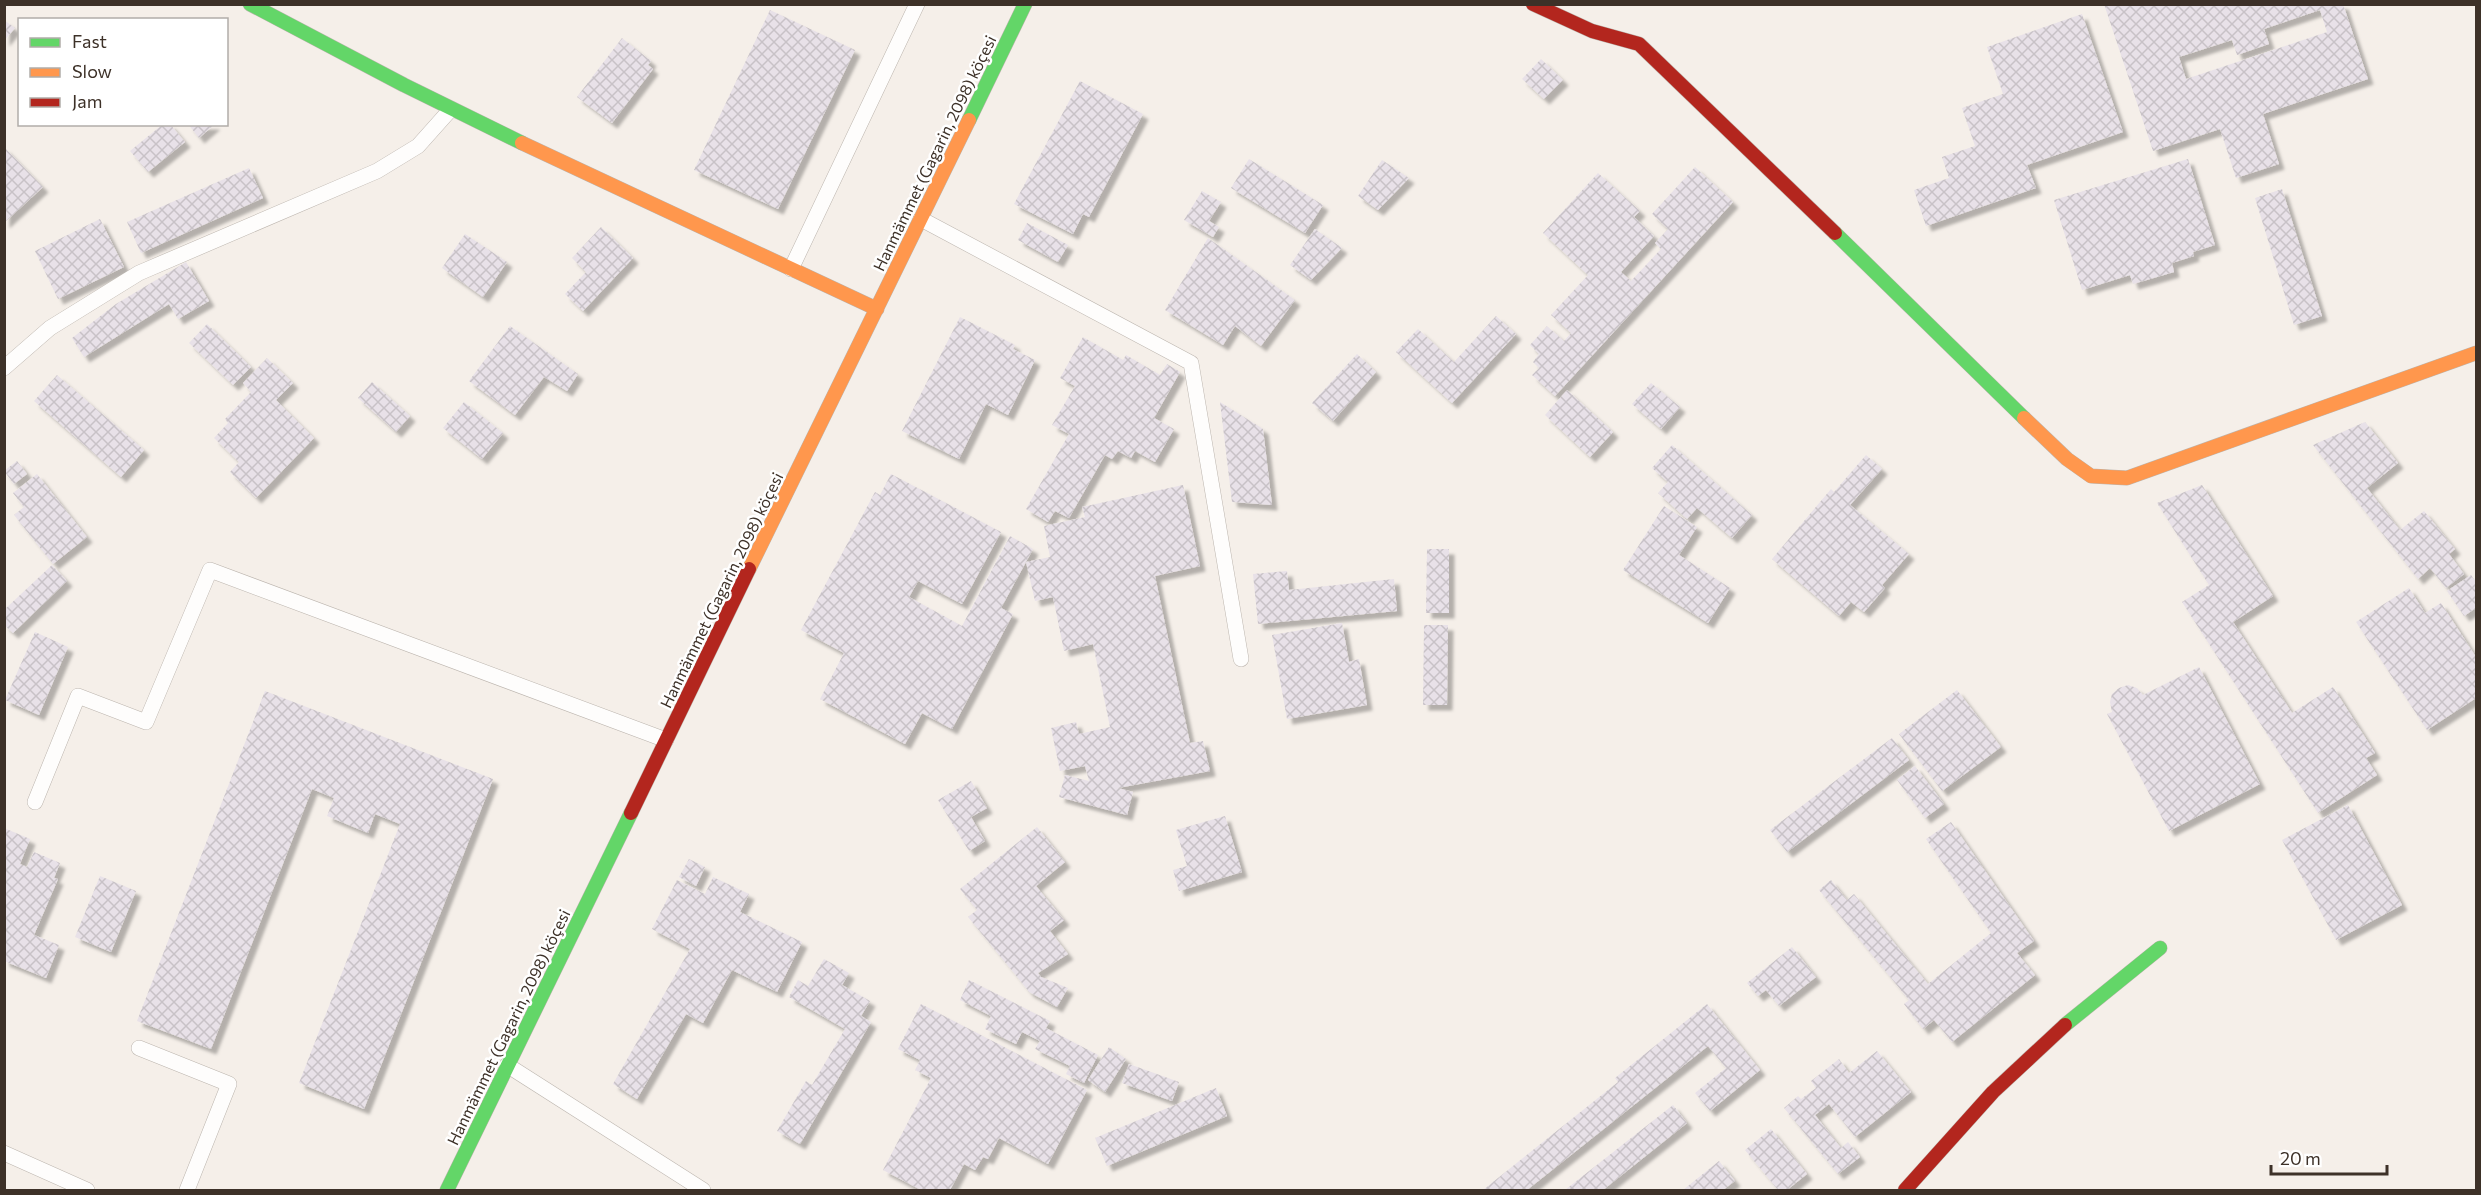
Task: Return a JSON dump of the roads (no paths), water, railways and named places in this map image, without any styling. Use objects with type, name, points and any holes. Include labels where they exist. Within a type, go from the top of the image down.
[{"type":"street","points":[[250,4],[321,44],[451,109],[876,309]]},
{"type":"street","name":"Hanmämmet (Gagarin, 2098) köçesi","points":[[447,1191],[1026,4]]},
{"type":"street","points":[[1533,4],[1592,31],[1639,44],[2067,459],[2091,476],[2127,478],[2476,353]]},
{"type":"street","points":[[1905,1191],[1985,1100],[2022,1063],[2104,990],[2160,948]]},
{"type":"lane","points":[[791,269],[917,4]]},
{"type":"lane","points":[[4,368],[50,328],[140,273],[377,171],[418,146],[451,109]]},
{"type":"lane","points":[[921,219],[1191,363],[1241,659]]},
{"type":"lane","points":[[35,802],[78,696],[146,722],[210,570],[666,740]]},
{"type":"lane","points":[[139,1048],[229,1084],[187,1191]]},
{"type":"lane","points":[[507,1065],[703,1191]]},
{"type":"lane","points":[[4,1153],[87,1191]]}]
